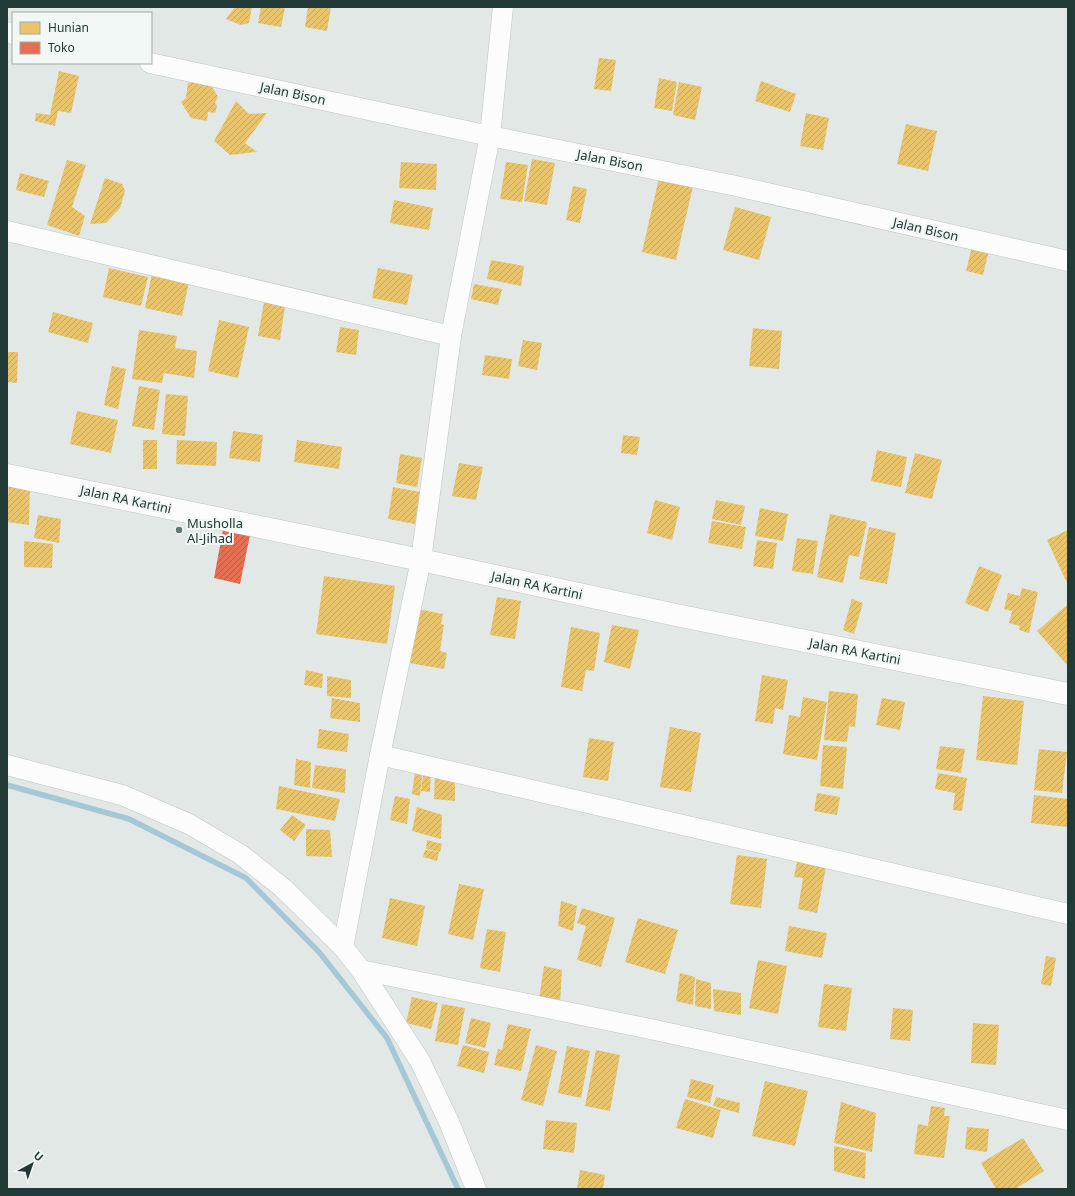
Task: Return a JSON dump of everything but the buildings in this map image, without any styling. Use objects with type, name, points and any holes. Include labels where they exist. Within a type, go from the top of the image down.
[{"type":"main road","name":"Jalan RA Kartini","points":[[7,475],[421,560],[683,617],[1068,694]]},
{"type":"street","points":[[343,947],[380,755],[421,560],[451,336],[490,136],[503,7]]},
{"type":"street","name":"Jalan Bison","points":[[152,63],[490,136],[736,186],[1068,261]]},
{"type":"street","points":[[7,231],[451,336]]},
{"type":"street","points":[[380,755],[1068,914]]},
{"type":"street","points":[[7,765],[122,795],[189,824],[240,854],[283,888],[343,947],[361,970],[420,1061],[449,1122],[476,1189]]},
{"type":"street","points":[[361,970],[655,1030],[1068,1120]]},
{"type":"waterway","points":[[7,785],[129,819],[246,878],[319,952],[387,1038],[458,1189]]},
{"type":"place","name":"Musholla Al-Jihad","points":[[179,530]]}]
